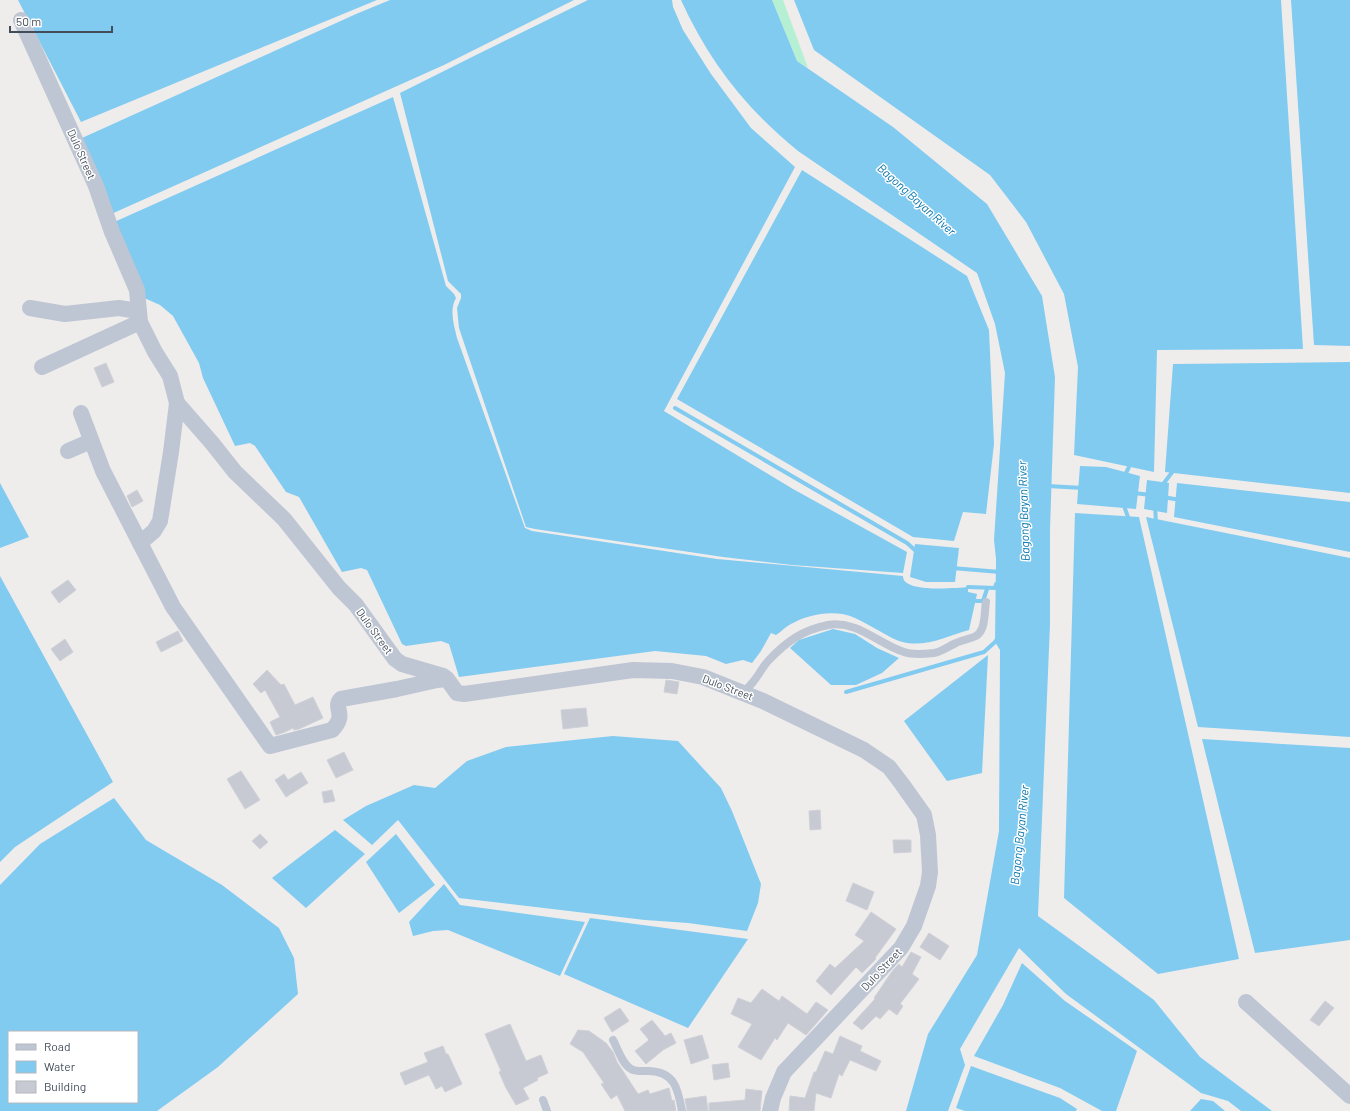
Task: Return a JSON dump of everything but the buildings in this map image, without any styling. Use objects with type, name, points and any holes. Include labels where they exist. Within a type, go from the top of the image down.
[{"type":"street","name":"Dulo Street","points":[[21,20],[96,186],[112,232],[137,290],[139,317]]},
{"type":"street","points":[[30,308],[65,314],[119,308],[139,317],[155,352],[170,376],[177,403],[172,452],[160,521],[154,531],[140,543]]},
{"type":"street","points":[[42,367],[139,317]]},
{"type":"street","name":"Dulo Street","points":[[177,403],[235,472],[284,519],[339,588],[356,605],[396,659],[402,664],[439,674],[447,678],[457,693],[464,694],[633,670],[672,671],[703,677],[743,693],[864,750],[889,767],[924,815],[928,835],[930,872],[924,898],[914,926],[901,948],[784,1072],[773,1098],[770,1111]]},
{"type":"street","points":[[81,413],[102,471],[173,607],[270,746],[332,730],[338,724],[341,716],[338,705],[338,701],[340,699],[447,678]]},
{"type":"street","points":[[68,451],[91,441]]},
{"type":"street","points":[[1246,1002],[1350,1096]]},
{"type":"lane","points":[[743,693],[753,682],[768,660],[799,634],[828,625],[846,626],[867,632],[892,648],[904,653],[935,653],[975,636],[980,632],[983,628],[986,602]]},
{"type":"lane","points":[[613,1040],[627,1066],[632,1070],[659,1071],[666,1074],[678,1091],[682,1111]]},
{"type":"lane","points":[[543,1100],[547,1111]]},
{"type":"green space","points":[[772,0],[783,0],[808,68],[797,61]]},
{"type":"water","points":[[18,0],[377,0],[81,122]]},
{"type":"water","points":[[390,0],[574,0],[444,65],[109,215],[82,138]]},
{"type":"water","points":[[588,0],[672,0],[673,7],[683,30],[711,74],[751,128],[795,167],[664,411],[793,489],[907,552],[903,573],[792,565],[723,557],[526,527],[459,328],[457,308],[461,294],[448,281],[400,93]]},
{"type":"water","name":"Bagong Bayan River","points":[[681,0],[772,0],[797,61],[893,127],[987,204],[1042,296],[1055,377],[1050,530],[1050,624],[1038,916],[1154,1000],[1200,1057],[1272,1111],[1241,1111],[1228,1101],[1201,1093],[1066,994],[1019,948],[960,1049],[965,1065],[948,1111],[906,1111],[928,1034],[977,955],[999,831],[1000,650],[995,642],[996,559],[994,540],[1005,373],[995,324],[977,273],[798,151],[779,135],[745,101],[716,63],[703,43]]},
{"type":"water","points":[[794,0],[1281,0],[1303,349],[1157,350],[1154,472],[1074,455],[1078,367],[1064,294],[1026,222],[990,175],[814,50]]},
{"type":"water","points":[[1291,0],[1350,0],[1350,346],[1314,345]]},
{"type":"water","points":[[393,97],[446,286],[456,298],[452,313],[457,338],[525,528],[532,531],[717,559],[903,576],[905,581],[911,585],[920,587],[968,587],[968,592],[977,594],[969,630],[931,642],[915,644],[894,639],[860,620],[847,615],[831,613],[814,615],[798,621],[789,625],[776,635],[771,633],[752,663],[743,660],[726,664],[706,656],[655,651],[459,677],[449,644],[441,641],[406,646],[402,644],[367,570],[361,568],[342,572],[299,497],[286,492],[255,446],[250,443],[235,446],[203,378],[199,363],[173,316],[160,305],[142,297],[112,223]]},
{"type":"water","points":[[802,170],[967,276],[989,330],[994,444],[986,514],[963,512],[954,541],[913,537],[677,399]]},
{"type":"water","points":[[1350,362],[1350,493],[1165,472],[1173,364]]},
{"type":"water","points":[[1080,466],[1106,467],[1140,476],[1136,509],[1077,504]]},
{"type":"water","points":[[1147,480],[1169,483],[1167,513],[1144,509]]},
{"type":"water","points":[[0,483],[29,537],[0,548]]},
{"type":"water","points":[[1177,483],[1350,502],[1350,552],[1174,517]]},
{"type":"water","points":[[1075,513],[1139,517],[1239,959],[1158,974],[1064,898]]},
{"type":"water","points":[[1146,517],[1350,558],[1350,737],[1198,727]]},
{"type":"water","points":[[915,544],[959,548],[955,582],[926,582],[910,577]]},
{"type":"water","points":[[0,576],[113,782],[15,847],[0,862]]},
{"type":"water","points":[[833,629],[855,634],[877,648],[899,658],[882,673],[856,685],[831,685],[790,648],[799,640]]},
{"type":"water","points":[[988,655],[982,773],[947,781],[904,721]]},
{"type":"water","points":[[613,736],[678,741],[721,788],[732,811],[761,884],[758,903],[747,931],[688,923],[645,920],[459,898],[398,820],[372,845],[343,820],[366,806],[414,785],[435,788],[467,761],[506,747]]},
{"type":"water","points":[[1202,739],[1350,748],[1350,940],[1255,953]]},
{"type":"water","points":[[114,798],[146,840],[222,885],[279,928],[294,958],[298,994],[218,1067],[157,1111],[0,1111],[0,885],[40,844]]},
{"type":"water","points":[[335,830],[365,854],[306,908],[272,878]]},
{"type":"water","points":[[396,834],[435,885],[399,913],[366,862]]},
{"type":"water","points":[[444,884],[460,905],[585,922],[560,976],[448,930],[433,931],[413,936],[409,922]]},
{"type":"water","points":[[590,918],[748,939],[688,1028],[564,974]]},
{"type":"water","points":[[1022,963],[1065,1001],[1137,1051],[1116,1111],[1102,1111],[1060,1088],[974,1056],[1003,1005]]},
{"type":"water","points":[[971,1066],[1060,1098],[1077,1109],[1076,1111],[965,1111],[956,1108]]},
{"type":"water","points":[[1201,1099],[1213,1101],[1225,1111],[1190,1111]]},
{"type":"waterway","points":[[675,408],[907,543],[917,552]]},
{"type":"waterway","points":[[1124,477],[1129,467]]},
{"type":"waterway","points":[[1161,487],[1173,471]]},
{"type":"waterway","points":[[1047,487],[1083,488]]},
{"type":"waterway","points":[[1134,493],[1151,495]]},
{"type":"waterway","points":[[1163,497],[1180,500]]},
{"type":"waterway","points":[[1123,503],[1129,520]]},
{"type":"waterway","points":[[1155,505],[1156,523]]},
{"type":"waterway","points":[[952,568],[1000,572],[1000,570]]},
{"type":"waterway","points":[[968,587],[995,588],[996,584]]},
{"type":"waterway","points":[[976,601],[983,601],[987,589]]},
{"type":"waterway","points":[[846,692],[984,652],[998,638]]}]
